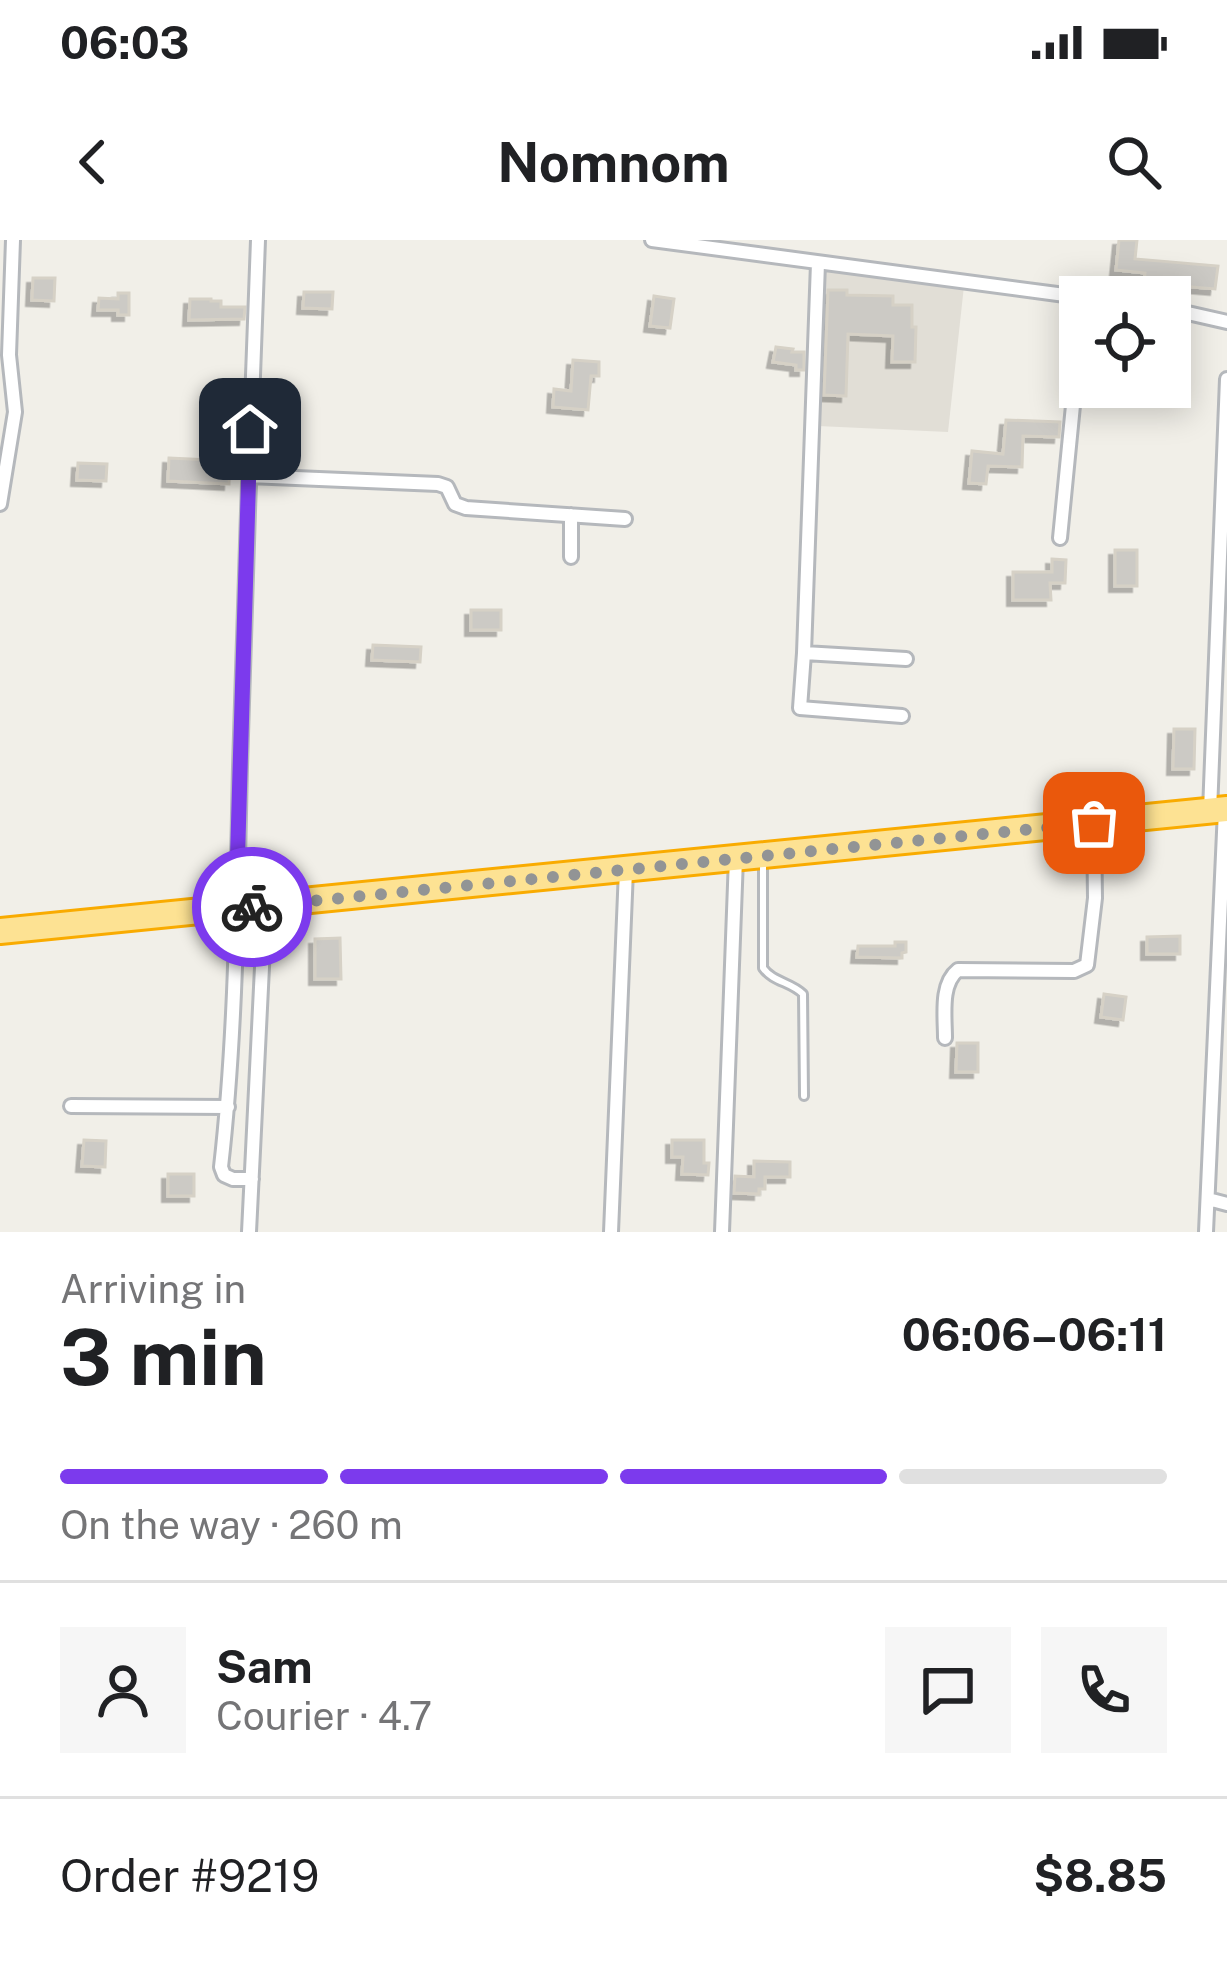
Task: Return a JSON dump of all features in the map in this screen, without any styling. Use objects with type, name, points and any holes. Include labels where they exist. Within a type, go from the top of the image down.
[{"type":"highway","points":[[0,932],[1221,810]]},
{"type":"street","points":[[0,504],[15,412],[6,382],[13,240]]},
{"type":"street","points":[[252,1179],[233,1179],[221,1167],[236,909],[258,240]]},
{"type":"street","points":[[652,240],[1059,294]]},
{"type":"street","points":[[818,263],[800,708],[902,716]]},
{"type":"street","points":[[1191,314],[1227,322]]},
{"type":"street","points":[[1206,1232],[1221,984],[1227,379]]},
{"type":"street","points":[[1060,538],[1073,408]]},
{"type":"street","points":[[248,476],[438,484],[447,487],[454,504],[466,508],[626,519]]},
{"type":"street","points":[[571,515],[571,557]]},
{"type":"street","points":[[804,653],[906,659]]},
{"type":"street","points":[[944,1038],[946,984],[952,973],[1074,971],[1087,965],[1095,898],[1094,823]]},
{"type":"street","points":[[722,1232],[736,858]]},
{"type":"street","points":[[611,1232],[626,870]]},
{"type":"street","points":[[249,1232],[266,906]]},
{"type":"street","points":[[71,1106],[228,1107]]},
{"type":"street","points":[[1208,1198],[1227,1204]]},
{"type":"lane","points":[[763,856],[763,968],[803,994],[804,1096]]},
{"type":"shaded area","points":[[825,268],[964,286],[948,432],[818,426]]},
{"type":"building","points":[[1119,240],[1137,240],[1135,259],[1218,266],[1215,289],[1191,287],[1191,276],[1145,276],[1116,270]]},
{"type":"building","points":[[33,278],[55,278],[54,301],[32,300]]},
{"type":"building","points":[[828,290],[893,296],[893,305],[912,305],[915,362],[892,362],[893,336],[848,334],[846,396],[824,395]]},
{"type":"building","points":[[304,292],[333,292],[332,309],[303,308]]},
{"type":"building","points":[[118,293],[129,293],[129,315],[98,310],[99,298],[118,299]]},
{"type":"building","points":[[654,296],[674,299],[670,328],[650,326]]},
{"type":"building","points":[[190,299],[245,307],[244,319],[189,320]]},
{"type":"building","points":[[776,347],[804,352],[804,370],[773,362]]},
{"type":"building","points":[[573,360],[599,362],[599,376],[591,376],[588,410],[553,407],[554,389],[571,391]]},
{"type":"building","points":[[1006,420],[1060,422],[1059,437],[1023,436],[1022,467],[988,466],[986,484],[969,483],[972,451],[1003,454]]},
{"type":"building","points":[[169,458],[230,461],[229,484],[168,481]]},
{"type":"building","points":[[78,463],[107,464],[106,481],[77,480]]},
{"type":"building","points":[[1115,550],[1137,550],[1137,586],[1115,586]]},
{"type":"building","points":[[1052,559],[1066,560],[1065,583],[1050,583],[1051,600],[1013,600],[1013,572],[1052,572]]},
{"type":"building","points":[[471,610],[501,610],[501,630],[471,630]]},
{"type":"building","points":[[373,645],[421,647],[420,662],[372,660]]},
{"type":"building","points":[[1174,729],[1195,729],[1194,769],[1173,769]]},
{"type":"building","points":[[1180,936],[1180,954],[1147,954],[1147,937]]},
{"type":"building","points":[[340,938],[341,979],[315,979],[315,939]]},
{"type":"building","points":[[895,942],[906,942],[902,958],[857,957],[858,946],[895,946]]},
{"type":"building","points":[[1104,994],[1126,997],[1123,1020],[1101,1017]]},
{"type":"building","points":[[957,1043],[978,1043],[978,1072],[956,1072]]},
{"type":"building","points":[[84,1140],[106,1141],[105,1167],[82,1166]]},
{"type":"building","points":[[672,1140],[704,1140],[708,1175],[682,1174],[683,1157],[672,1157]]},
{"type":"building","points":[[754,1161],[790,1162],[790,1177],[765,1177],[765,1189],[759,1189],[759,1194],[734,1193],[735,1176],[754,1177]]},
{"type":"building","points":[[168,1174],[194,1174],[194,1196],[168,1196]]},
{"type":"way so far","points":[[252,907],[1094,823]]},
{"type":"route","points":[[250,429],[236,909],[252,907]]}]
